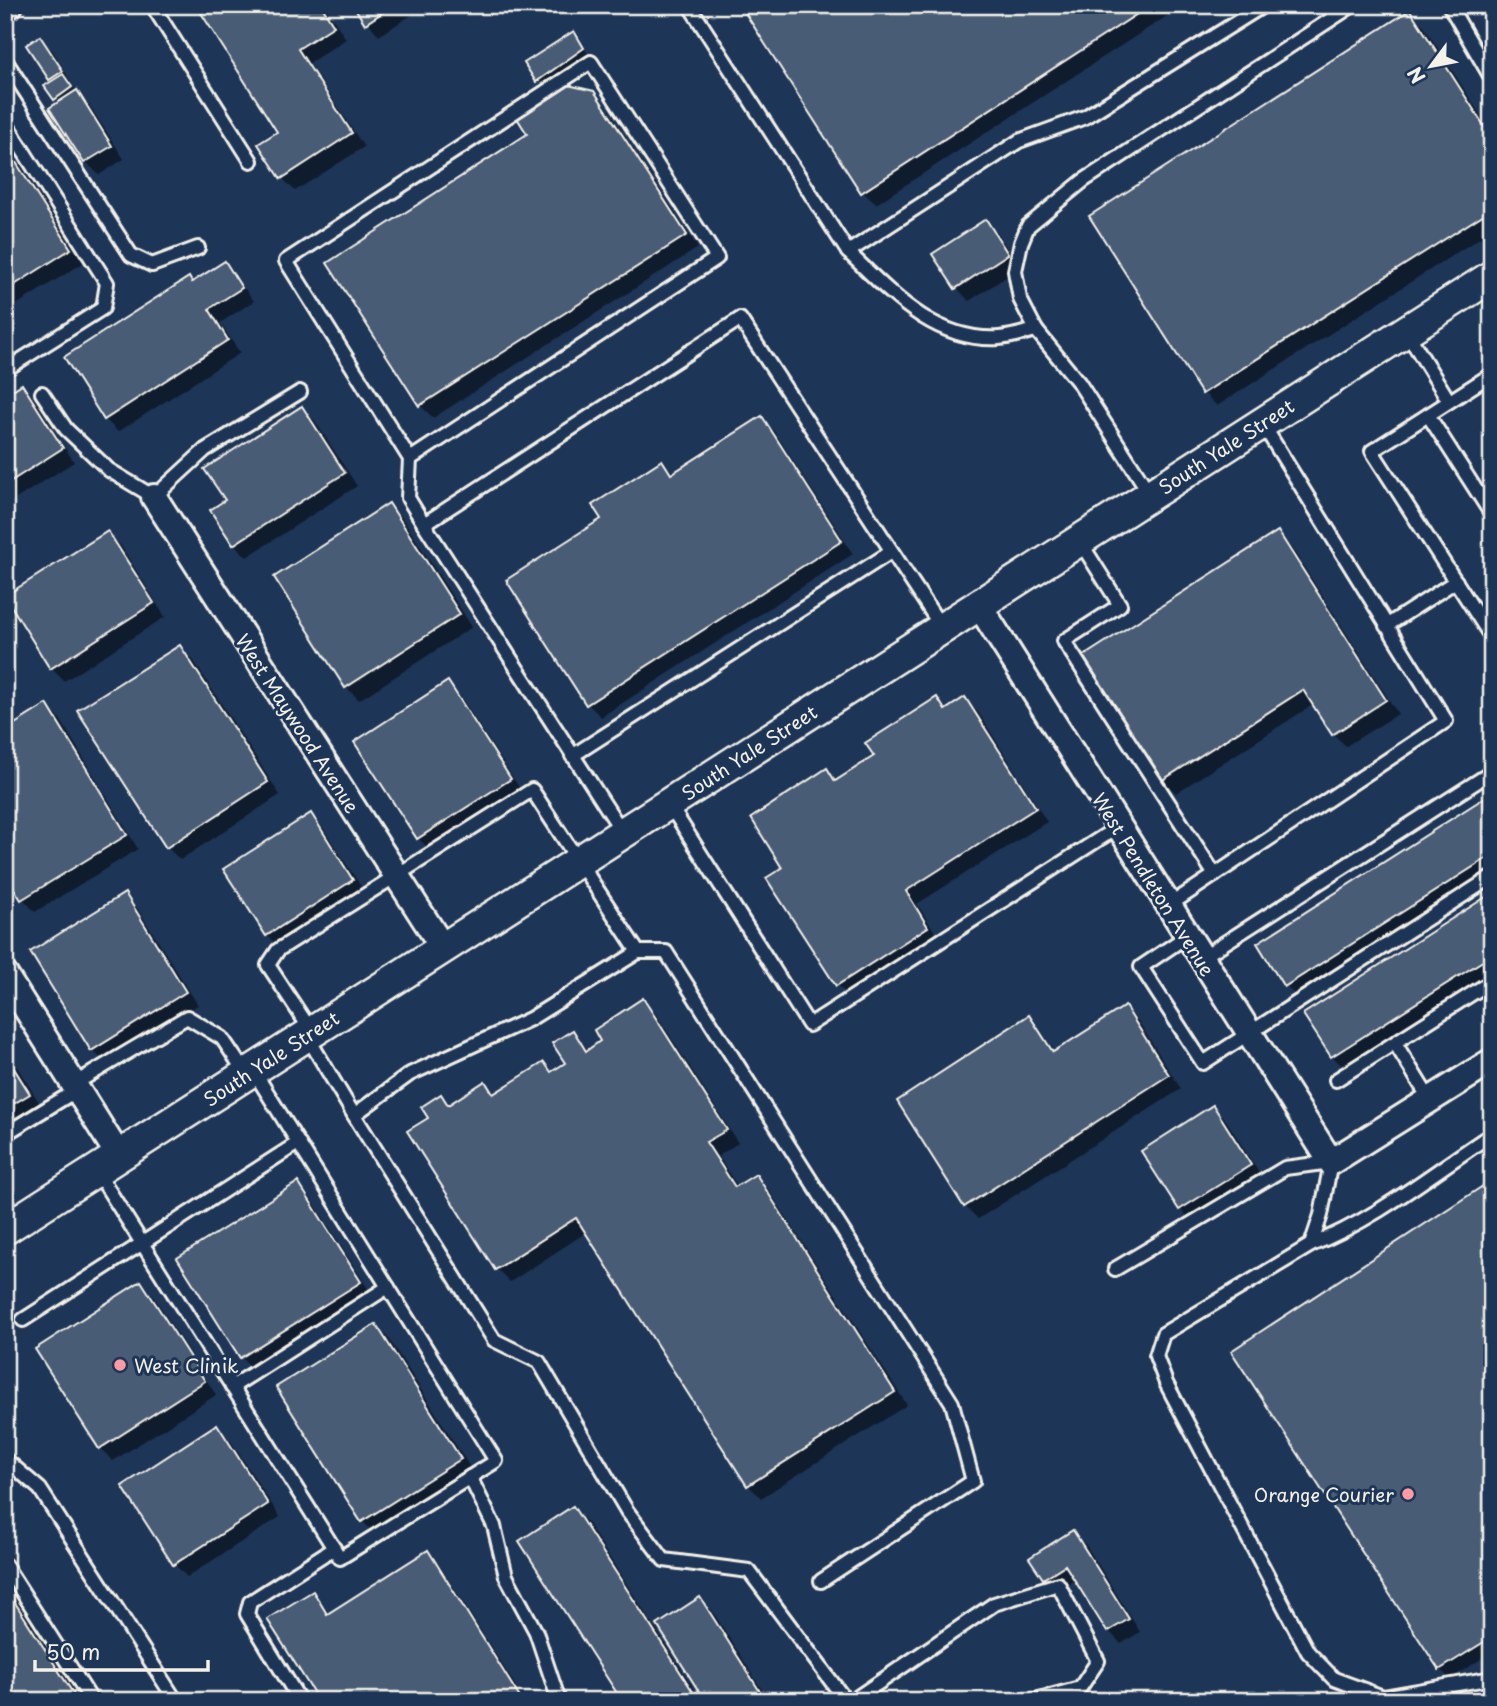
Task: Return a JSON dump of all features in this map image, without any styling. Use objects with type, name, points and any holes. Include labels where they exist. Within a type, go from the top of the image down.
[{"type":"street","points":[[5,8],[10,5]]},
{"type":"street","name":"South Yale Street","points":[[5,1229],[1492,276]]},
{"type":"street","name":"West Maywood Avenue","points":[[154,497],[443,948]]},
{"type":"street","name":"West Pendleton Avenue","points":[[979,605],[1331,1162]]},
{"type":"street","points":[[7,981],[75,1087],[108,1163]]},
{"type":"street","points":[[1331,1162],[1492,1062]]},
{"type":"lane","points":[[152,5],[251,161]]},
{"type":"lane","points":[[689,5],[848,251],[914,313],[961,335],[999,338],[1036,330]]},
{"type":"lane","points":[[848,251],[1019,141],[1085,117],[1264,5]]},
{"type":"lane","points":[[1151,495],[1079,383],[1036,330],[1020,299],[1015,271],[1028,226],[1083,181],[1137,144],[1353,5]]},
{"type":"lane","points":[[1449,5],[1492,79]]},
{"type":"lane","points":[[5,60],[131,255],[152,265],[198,248]]},
{"type":"lane","points":[[410,458],[717,258],[591,62],[286,261],[410,458],[408,498],[623,833]]},
{"type":"lane","points":[[5,122],[98,267],[107,283],[107,297],[103,308],[5,370]]},
{"type":"lane","points":[[424,524],[740,319],[942,628]]},
{"type":"lane","points":[[1406,331],[1449,401]]},
{"type":"lane","points":[[1492,374],[1372,451],[1492,638]]},
{"type":"lane","points":[[42,393],[66,429],[108,470],[154,497],[205,450],[300,392]]},
{"type":"lane","points":[[1428,415],[1492,515]]},
{"type":"lane","points":[[1168,906],[1446,721],[1262,423]]},
{"type":"lane","points":[[1079,540],[1120,605],[1064,641],[1215,875]]},
{"type":"lane","points":[[572,756],[891,552]]},
{"type":"lane","points":[[1386,626],[1456,581]]},
{"type":"lane","points":[[1201,958],[1492,772]]},
{"type":"lane","points":[[638,952],[532,790],[278,950],[268,965],[355,1115],[494,1340],[539,1362],[626,1511],[664,1560],[749,1571],[846,1701]]},
{"type":"lane","points":[[669,803],[809,1025],[1118,827]]},
{"type":"lane","points":[[1187,936],[1141,967],[1203,1063],[1492,877]]},
{"type":"lane","points":[[355,1115],[411,1074],[530,1019],[638,952],[666,952],[952,1403],[973,1481],[821,1581]]},
{"type":"lane","points":[[1336,1080],[1492,981]]},
{"type":"lane","points":[[5,1134],[187,1017],[222,1038],[250,1072],[298,1143],[496,1461],[340,1558],[141,1244],[108,1163]]},
{"type":"lane","points":[[1395,1043],[1430,1100]]},
{"type":"lane","points":[[1492,1134],[1377,1214],[1349,1230],[1311,1245],[1163,1334],[1156,1356],[1166,1383],[1308,1652],[1334,1679],[1383,1697],[1483,1682],[1492,1678]]},
{"type":"lane","points":[[23,1320],[298,1143]]},
{"type":"lane","points":[[1115,1269],[1285,1168],[1331,1162],[1321,1214],[1311,1245]]},
{"type":"lane","points":[[232,1387],[388,1287]]},
{"type":"lane","points":[[5,1459],[40,1489],[176,1701]]},
{"type":"lane","points":[[470,1477],[494,1526],[506,1576],[536,1632],[559,1701]]},
{"type":"lane","points":[[300,1701],[247,1614],[250,1602],[334,1548]]},
{"type":"lane","points":[[5,1565],[92,1701]]},
{"type":"lane","points":[[852,1701],[994,1604],[1058,1584],[1098,1661],[1080,1688],[1032,1701]]},
{"type":"building","points":[[196,5],[321,5],[334,26],[298,49],[352,133],[281,179],[258,144],[277,132]]},
{"type":"building","points":[[353,5],[394,5],[365,24]]},
{"type":"building","points":[[740,5],[1151,5],[861,193]]},
{"type":"building","points":[[1410,10],[1492,138],[1492,209],[1202,394],[1089,216]]},
{"type":"building","points":[[574,31],[584,48],[536,82],[524,63]]},
{"type":"building","points":[[40,36],[63,71],[49,80],[26,45]]},
{"type":"building","points":[[63,74],[72,87],[54,100],[44,86]]},
{"type":"building","points":[[568,85],[594,91],[687,235],[419,406],[327,263],[527,134],[517,118]]},
{"type":"building","points":[[77,90],[112,146],[84,163],[49,108]]},
{"type":"building","points":[[5,145],[71,249],[5,291]]},
{"type":"building","points":[[986,219],[1008,254],[955,289],[932,254]]},
{"type":"building","points":[[225,261],[242,288],[209,309],[228,340],[104,420],[64,357],[189,277],[192,282]]},
{"type":"building","points":[[22,384],[63,448],[5,485],[5,395]]},
{"type":"building","points":[[302,406],[345,473],[233,545],[210,510],[225,500],[204,469]]},
{"type":"building","points":[[762,416],[842,541],[586,705],[506,580],[601,519],[592,505],[662,460],[671,474]]},
{"type":"building","points":[[389,503],[460,614],[345,688],[274,577]]},
{"type":"building","points":[[108,531],[154,603],[50,669],[5,596]]},
{"type":"building","points":[[1278,531],[1386,700],[1332,735],[1303,690],[1161,781],[1082,657]]},
{"type":"building","points":[[180,645],[268,782],[166,848],[77,710]]},
{"type":"building","points":[[448,681],[511,779],[417,839],[354,742]]},
{"type":"building","points":[[937,697],[945,710],[965,697],[1036,808],[906,891],[928,927],[836,986],[766,878],[782,868],[751,818],[827,768],[835,781],[874,756],[865,743]]},
{"type":"building","points":[[47,704],[127,835],[21,900],[5,874],[5,730]]},
{"type":"building","points":[[1492,793],[1492,855],[1284,987],[1257,943]]},
{"type":"building","points":[[311,813],[353,880],[266,936],[223,869]]},
{"type":"building","points":[[125,893],[186,992],[91,1051],[30,952]]},
{"type":"building","points":[[1492,893],[1492,955],[1331,1057],[1303,1014]]},
{"type":"building","points":[[643,998],[727,1130],[706,1142],[735,1187],[756,1174],[895,1392],[747,1486],[576,1218],[495,1270],[407,1131],[428,1118],[421,1107],[441,1094],[448,1105],[485,1081],[493,1094],[544,1062],[551,1072],[565,1063],[552,1043],[573,1030],[586,1051],[600,1041],[594,1030]]},
{"type":"building","points":[[1125,1006],[1169,1075],[964,1207],[897,1101],[1029,1015],[1053,1052]]},
{"type":"building","points":[[5,1054],[30,1094],[5,1109]]},
{"type":"building","points":[[1213,1105],[1251,1165],[1179,1210],[1141,1151]]},
{"type":"building","name":"Orange Courier","points":[[1492,1180],[1492,1637],[1439,1670],[1231,1351]]},
{"type":"building","points":[[298,1182],[361,1282],[240,1358],[177,1258]]},
{"type":"building","name":"West Clinik","points":[[141,1281],[205,1381],[99,1449],[35,1349]]},
{"type":"building","points":[[376,1324],[461,1459],[361,1522],[276,1387]]},
{"type":"building","points":[[217,1424],[268,1504],[173,1565],[122,1486]]},
{"type":"building","points":[[573,1506],[699,1701],[622,1701],[519,1541]]},
{"type":"building","points":[[1073,1530],[1129,1619],[1107,1632],[1065,1565],[1043,1579],[1029,1558]]},
{"type":"building","points":[[428,1550],[522,1701],[319,1701],[267,1619],[313,1591],[327,1614]]},
{"type":"building","points":[[5,1587],[78,1701],[5,1699]]},
{"type":"building","points":[[700,1597],[766,1701],[705,1701],[657,1625]]},
{"type":"place","name":"West Clinik","points":[[120,1365]]},
{"type":"place","name":"Orange Courier","points":[[1408,1494]]}]
